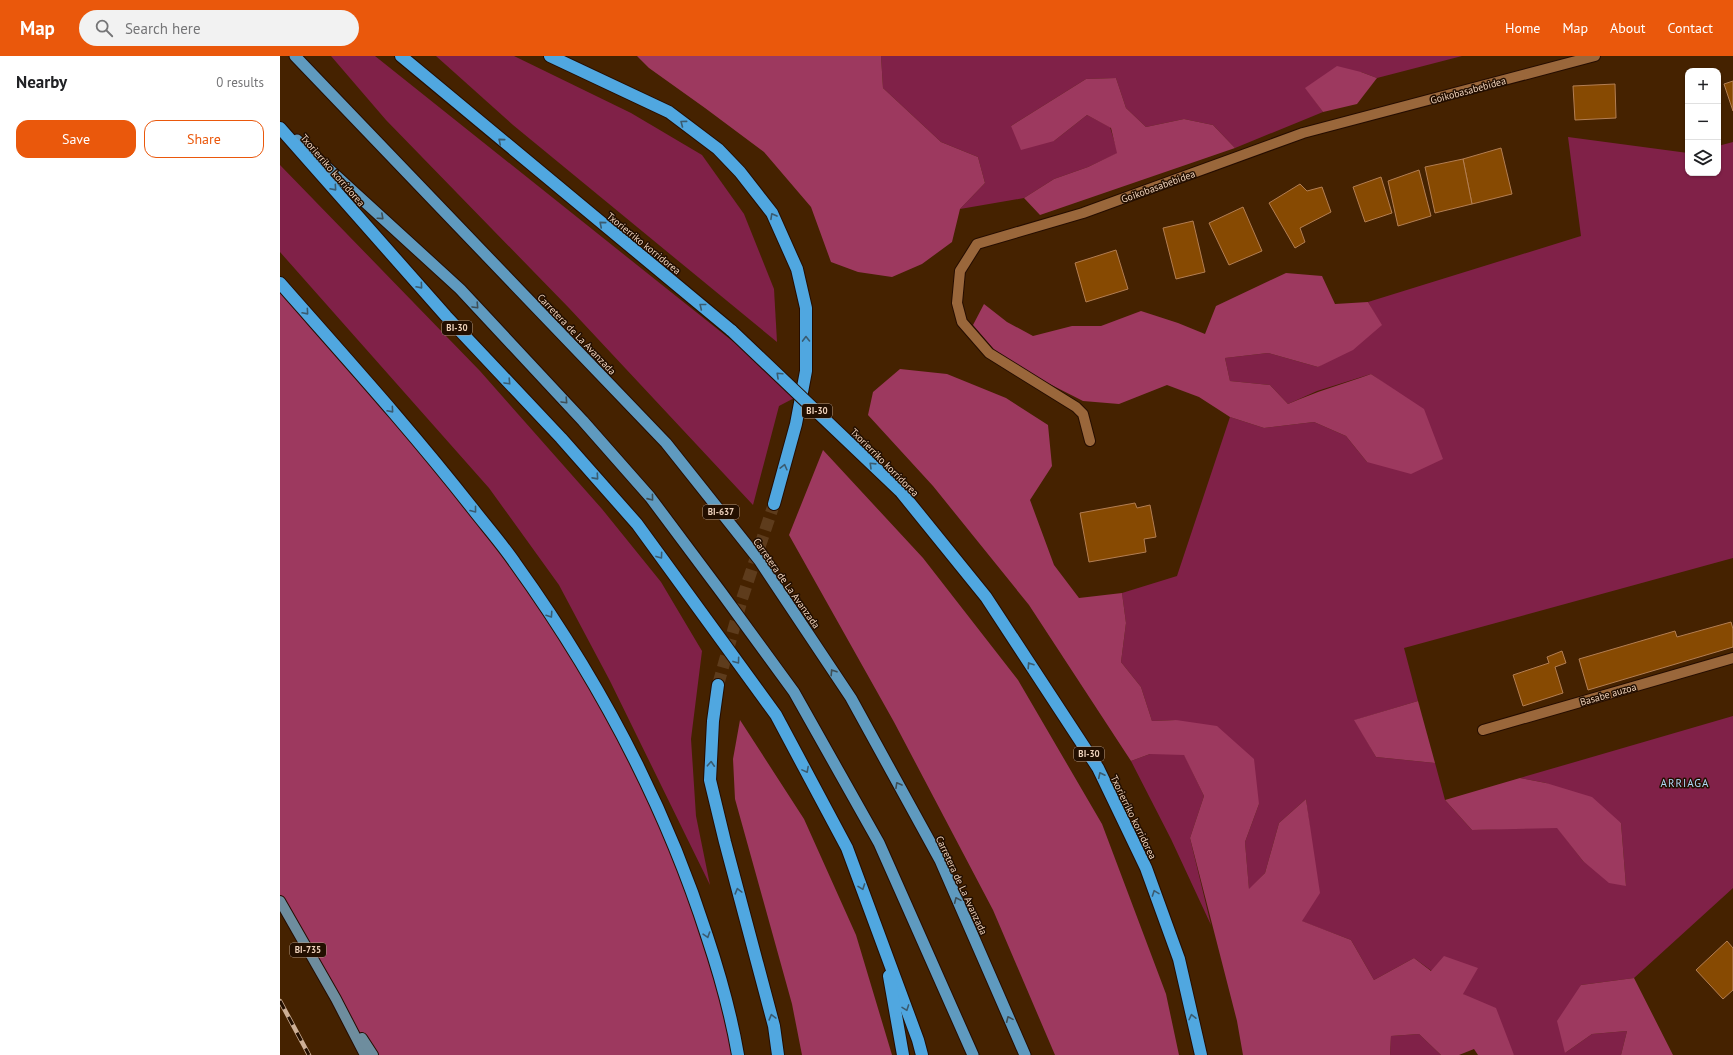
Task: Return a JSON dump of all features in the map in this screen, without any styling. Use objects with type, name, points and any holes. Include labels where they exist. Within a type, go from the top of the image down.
[{"type":"highway","name":"Carretera de La Avanzada","points":[[295,56],[666,444],[759,560],[851,698],[940,860],[1025,1055]]},
{"type":"highway","name":"Txorierriko korridorea","points":[[401,56],[732,331],[900,492],[986,597],[1098,768],[1146,868],[1179,959],[1201,1055]]},
{"type":"highway","points":[[550,56],[669,112],[718,149],[740,172],[772,213],[798,269],[806,308],[806,372],[796,424],[774,504]]},
{"type":"highway","name":"Txorierriko korridorea","points":[[280,126],[446,316],[561,438],[638,524],[776,715],[847,848],[918,1040],[922,1055]]},
{"type":"highway","points":[[280,126],[470,301],[583,421],[650,497],[721,592],[794,692],[879,842],[973,1055]]},
{"type":"highway","points":[[280,282],[426,450],[514,562],[571,647],[615,721],[664,821],[695,897],[722,981],[734,1030],[738,1055]]},
{"type":"highway","points":[[718,685],[713,722],[710,780],[774,1026],[778,1055]]},
{"type":"highway","points":[[883,945],[903,1055]]},
{"type":"main road","name":"BI-735","points":[[280,901],[336,999],[365,1055]]},
{"type":"main road","name":"BI-735","points":[[336,999],[373,1055]]},
{"type":"street","name":"Goikobasabebidea","points":[[1090,441],[1083,414],[1076,407],[989,353],[962,322],[957,303],[960,271],[977,244],[1083,213],[1303,133],[1595,56]]},
{"type":"street","name":"Basabe auzoa","points":[[1483,730],[1733,658]]},
{"type":"shaded area","points":[[331,56],[375,56],[800,395],[779,406],[753,505],[569,308],[386,120]]},
{"type":"shaded area","points":[[436,56],[514,56],[631,113],[702,155],[744,214],[774,289],[777,342],[513,125]]},
{"type":"shaded area","points":[[637,56],[881,56],[883,88],[941,142],[978,157],[985,183],[960,209],[952,242],[922,264],[892,277],[858,272],[831,262],[811,207],[764,152],[649,68]]},
{"type":"shaded area","points":[[881,56],[1462,56],[1377,78],[1361,72],[1306,88],[1323,112],[1235,148],[1213,125],[1184,119],[1146,127],[1126,108],[1116,78],[1086,79],[1011,126],[1054,141],[1087,115],[1110,127],[1118,153],[1088,167],[1054,179],[1024,198],[960,209],[985,183],[978,157],[941,142],[883,88]]},
{"type":"shaded area","points":[[1337,66],[1377,78],[1357,104],[1323,112],[1305,88]]},
{"type":"shaded area","points":[[1116,78],[1126,108],[1146,127],[1184,119],[1213,125],[1235,148],[1040,215],[1024,198],[1054,179],[1088,167],[1117,153],[1111,128],[1087,115],[1054,141],[1021,150],[1011,126],[1086,79]]},
{"type":"shaded area","points":[[1568,137],[1685,153],[1685,176],[1721,176],[1721,145],[1733,142],[1733,558],[1404,648],[1418,701],[1355,720],[1376,757],[1435,763],[1445,800],[1472,830],[1557,827],[1583,861],[1626,886],[1621,823],[1546,783],[1520,778],[1733,716],[1733,888],[1634,978],[1581,985],[1565,1053],[1592,1034],[1627,1031],[1621,1055],[1514,1055],[1463,994],[1414,958],[1374,980],[1351,940],[1301,921],[1312,846],[1306,799],[1279,823],[1265,873],[1249,890],[1245,842],[1259,804],[1176,720],[1152,721],[1141,687],[1121,662],[1126,623],[1122,593],[1177,576],[1230,417],[1264,428],[1314,422],[1346,436],[1367,462],[1395,391],[1371,374],[1317,391],[1288,404],[1270,385],[1230,381],[1225,358],[1268,353],[1318,367],[1381,325],[1368,302],[1581,236]]},
{"type":"shaded area","points":[[280,165],[480,371],[602,509],[661,582],[702,651],[691,739],[696,816],[710,885],[610,681],[559,585],[489,488],[280,252]]},
{"type":"shaded area","points":[[1286,273],[1322,276],[1335,304],[1368,302],[1382,325],[1353,350],[1318,367],[1268,353],[1225,358],[1230,381],[1270,385],[1288,404],[1371,374],[1424,409],[1443,459],[1411,474],[1367,462],[1346,436],[1314,422],[1264,428],[1230,417],[1199,397],[1167,385],[1119,404],[1083,401],[1004,361],[973,325],[984,304],[1007,322],[1033,336],[1072,326],[1101,326],[1141,311],[1178,323],[1205,334],[1216,306]]},
{"type":"shaded area","points":[[280,283],[514,562],[615,721],[695,897],[738,1055],[373,1055],[336,999],[280,901]]},
{"type":"shaded area","points":[[900,369],[947,374],[1006,398],[1048,425],[1052,466],[1030,500],[1054,565],[1079,598],[1122,593],[1126,623],[1121,662],[1141,687],[1152,721],[1176,720],[1217,726],[1254,759],[1259,804],[1245,842],[1249,889],[1265,873],[1279,823],[1306,799],[1320,893],[1302,921],[1351,940],[1374,980],[1414,958],[1431,971],[1444,956],[1478,968],[1463,994],[1496,1008],[1514,1055],[1478,1055],[1474,1049],[1459,1055],[1441,1055],[1419,1034],[1391,1036],[1390,1055],[1243,1055],[1237,1021],[1190,838],[1204,796],[1184,755],[1150,754],[1131,761],[1029,605],[933,486],[868,415],[873,392]]},
{"type":"shaded area","points":[[823,450],[923,558],[1018,680],[1102,824],[1166,994],[1179,1055],[1055,1055],[993,910],[894,722],[789,535]]},
{"type":"shaded area","points":[[1418,701],[1435,763],[1376,757],[1354,720]]},
{"type":"shaded area","points":[[740,720],[804,819],[856,935],[892,1055],[802,1055],[792,1004],[735,799],[733,759]]},
{"type":"shaded area","points":[[1150,754],[1184,754],[1204,796],[1190,838],[1211,925],[1171,839],[1131,761]]},
{"type":"shaded area","points":[[1520,778],[1546,783],[1592,797],[1621,823],[1626,886],[1609,883],[1583,861],[1557,828],[1472,830],[1445,800]]},
{"type":"shaded area","points":[[1634,978],[1673,1055],[1621,1055],[1627,1031],[1592,1034],[1565,1053],[1557,1021],[1581,985]]},
{"type":"shaded area","points":[[1419,1034],[1441,1055],[1390,1055],[1391,1036]]},
{"type":"building","points":[[1733,81],[1733,111],[1724,84]]},
{"type":"building","points":[[1615,84],[1616,118],[1575,120],[1573,86]]},
{"type":"building","points":[[1501,148],[1512,194],[1472,204],[1463,159]]},
{"type":"building","points":[[1463,159],[1472,204],[1435,213],[1425,167]]},
{"type":"building","points":[[1419,170],[1431,216],[1398,226],[1388,181]]},
{"type":"building","points":[[1381,177],[1392,213],[1365,222],[1353,187]]},
{"type":"building","points":[[1300,184],[1307,191],[1322,187],[1331,212],[1300,228],[1305,242],[1295,248],[1269,203]]},
{"type":"building","points":[[1243,207],[1262,251],[1229,265],[1209,223]]},
{"type":"building","points":[[1193,221],[1205,272],[1176,279],[1163,228]]},
{"type":"building","points":[[1116,250],[1128,289],[1086,302],[1075,263]]},
{"type":"building","points":[[1135,503],[1137,508],[1150,505],[1156,537],[1144,539],[1146,552],[1089,562],[1080,513]]},
{"type":"building","points":[[1731,622],[1733,629],[1733,647],[1588,690],[1579,659],[1675,631],[1677,637]]},
{"type":"building","points":[[1562,651],[1566,663],[1555,667],[1563,693],[1523,706],[1513,675],[1549,663],[1547,657]]},
{"type":"building","points":[[1727,941],[1733,948],[1733,990],[1723,999],[1696,970]]},
{"type":"tunnel","points":[[718,685],[742,599],[774,504]]},
{"type":"railway","points":[[280,1001],[309,1055]]},
{"type":"district","name":"ARRIAGA","points":[[1685,783]]}]
